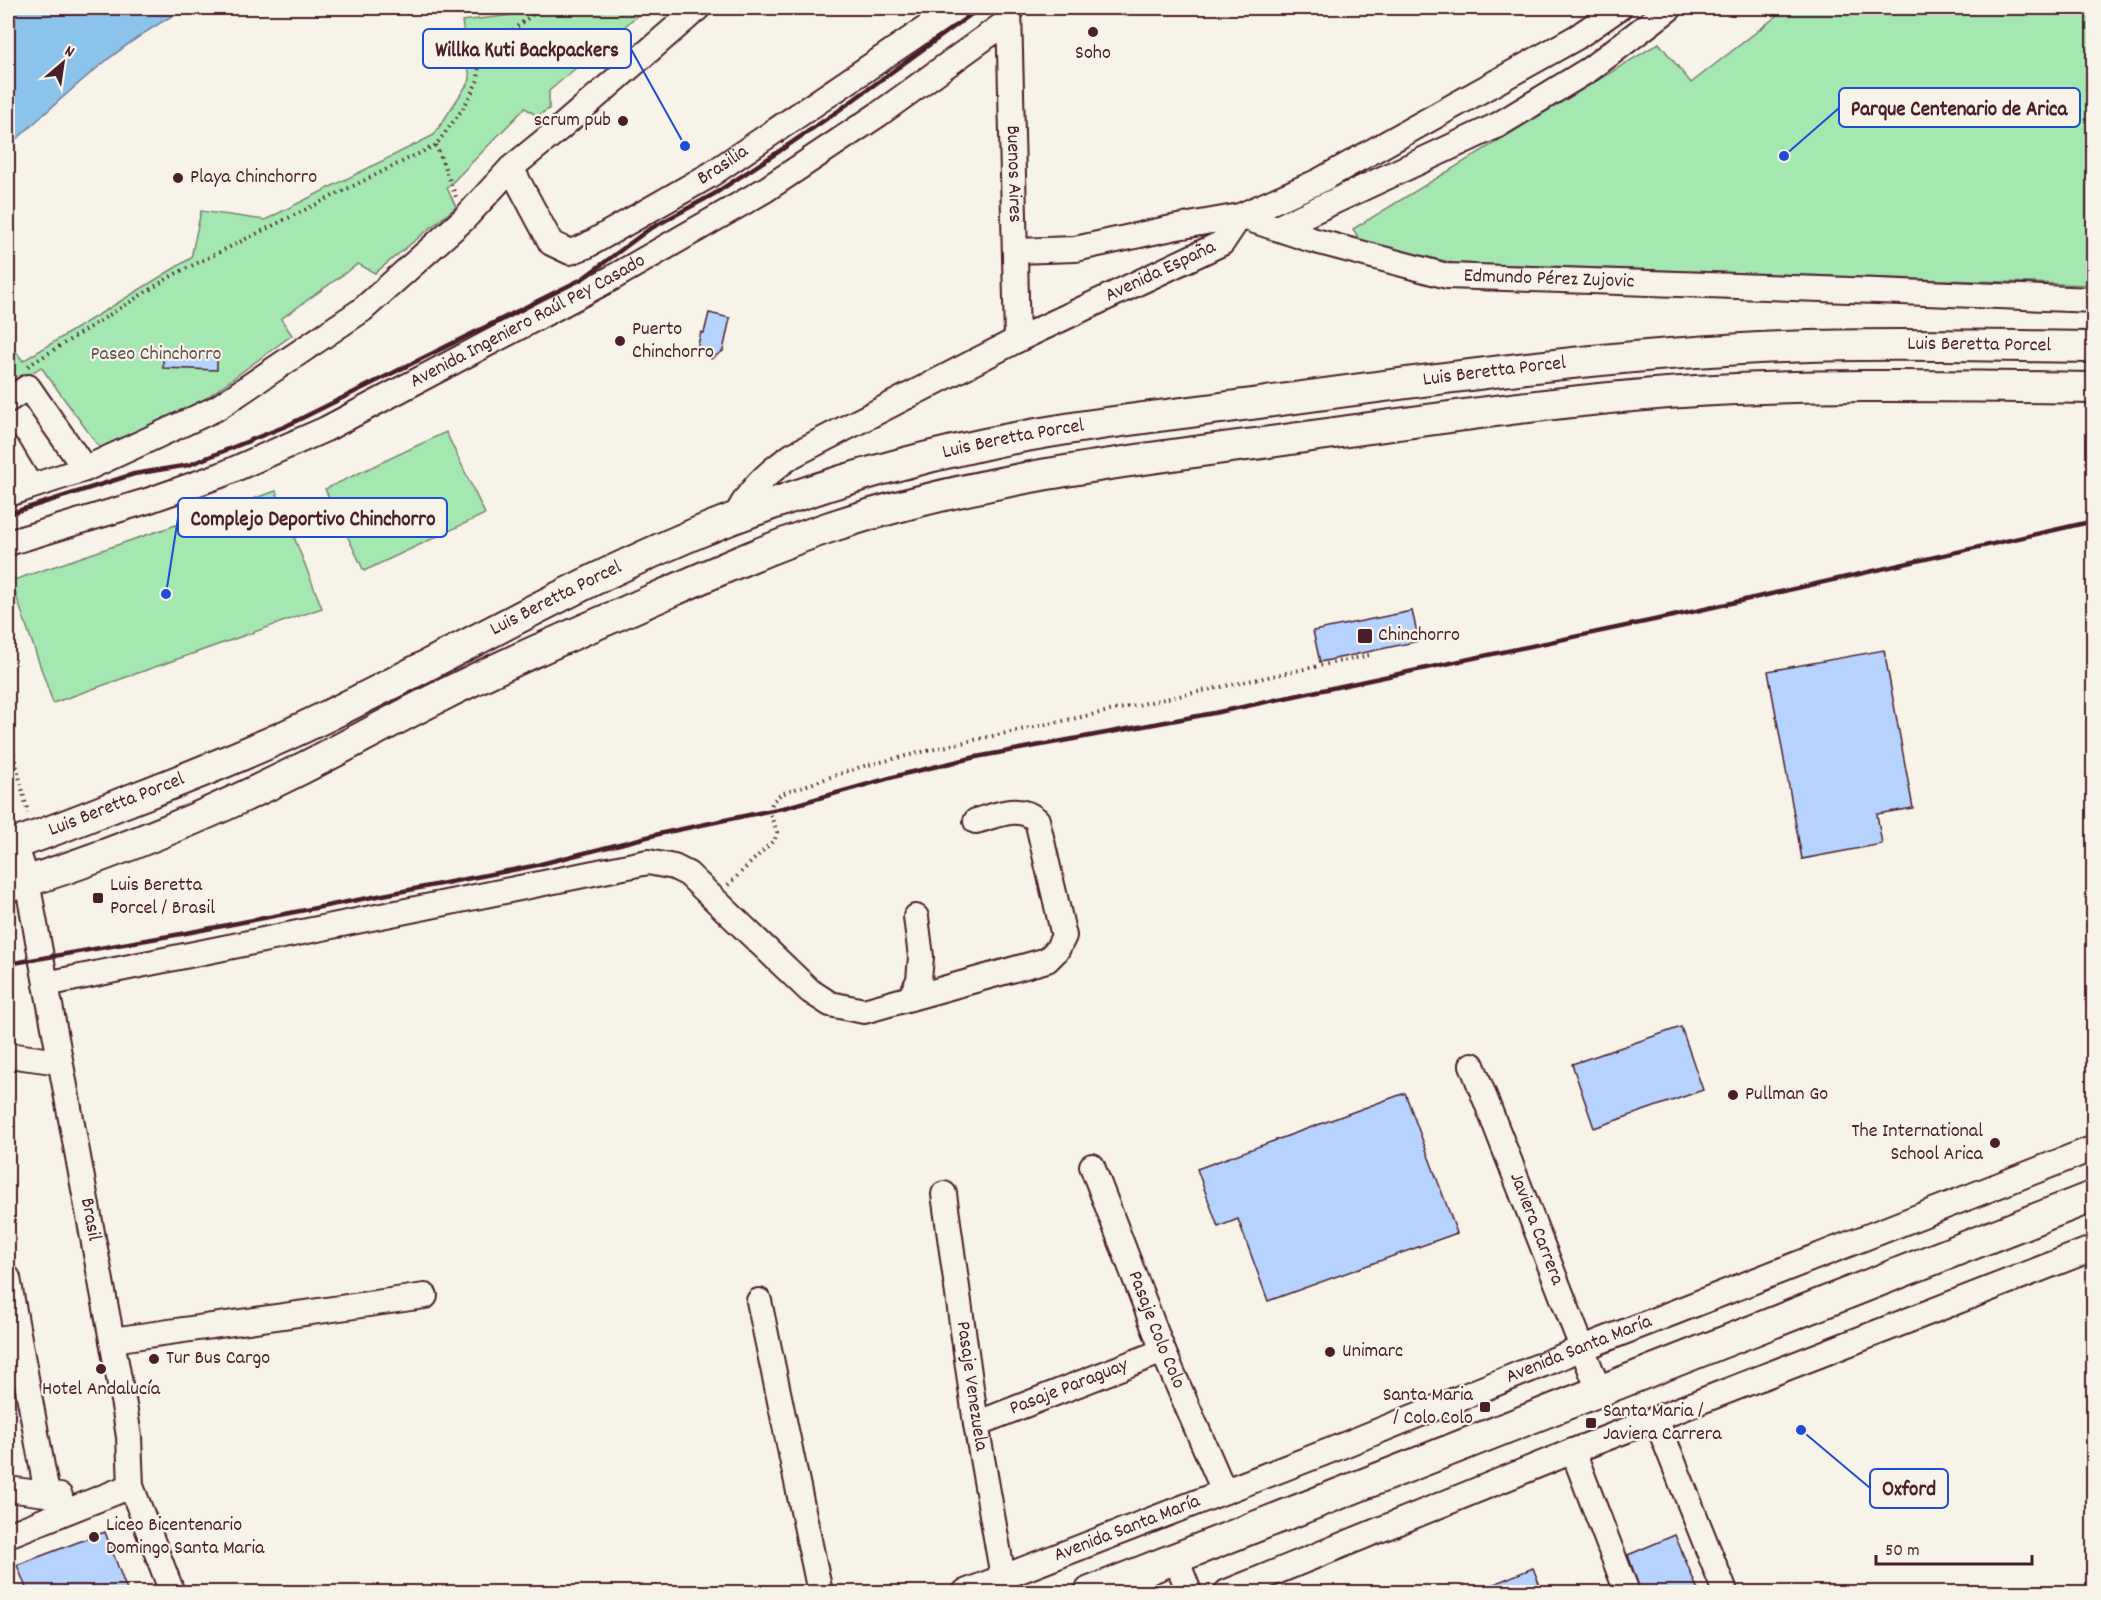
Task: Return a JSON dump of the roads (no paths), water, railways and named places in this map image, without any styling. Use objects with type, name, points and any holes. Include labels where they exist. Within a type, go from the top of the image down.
[{"type":"main road","name":"Luis Beretta Porcel","points":[[19,842],[246,754],[322,719],[591,582],[736,517],[843,480],[938,454],[1118,422],[1502,370],[1636,357],[1807,346],[2094,347]]},
{"type":"main road","name":"Luis Beretta Porcel","points":[[17,884],[154,835],[248,794],[508,664],[694,581],[824,529],[958,491],[1157,457],[1508,410],[1666,393],[1830,386],[2094,388]]},
{"type":"main road","points":[[1090,1593],[2094,1196]]},
{"type":"street","points":[[8,494],[85,469],[217,408],[362,310],[464,219],[511,168],[698,8]]},
{"type":"street","name":"Brasilia","points":[[511,168],[551,243],[570,252],[586,246],[710,175],[956,8]]},
{"type":"street","points":[[1240,216],[1319,181],[1577,37],[1619,8]]},
{"type":"street","points":[[1277,228],[1498,126],[1590,69],[1670,8]]},
{"type":"street","name":"Buenos Aires","points":[[1009,14],[1017,340]]},
{"type":"street","name":"Avenida Ingeniero Raúl Pey Casado","points":[[8,543],[147,501],[220,475],[326,429],[612,278],[765,190],[879,114],[1009,14]]},
{"type":"street","points":[[1312,240],[1309,227],[1325,205]]},
{"type":"street","name":"Edmundo Pérez Zujovic","points":[[1015,251],[1075,249],[1240,216],[1312,240],[1447,276],[2094,300]]},
{"type":"street","name":"Avenida España","points":[[736,517],[740,507],[757,485],[772,470],[793,455],[1017,340],[1222,243],[1240,216]]},
{"type":"street","points":[[8,400],[28,387],[85,469]]},
{"type":"street","points":[[8,449],[30,486]]},
{"type":"street","points":[[46,984],[648,862],[675,867],[688,874],[810,991],[830,1004],[864,1011],[1047,960],[1057,950],[1064,936],[1037,820],[1027,812],[1012,811],[976,821]]},
{"type":"street","name":"Brasil","points":[[19,842],[17,884],[46,984],[129,1437],[131,1486],[172,1593]]},
{"type":"street","points":[[910,998],[920,980],[921,957],[916,917]]},
{"type":"street","points":[[8,1055],[60,1062]]},
{"type":"street","name":"Javiera Carrera","points":[[1472,1065],[1599,1391]]},
{"type":"street","name":"Avenida Santa María","points":[[965,1593],[2094,1148]]},
{"type":"street","name":"Pasaje Colo Colo","points":[[1092,1166],[1163,1351],[1224,1491]]},
{"type":"street","name":"Pasaje Venezuela","points":[[944,1194],[976,1424],[1003,1577]]},
{"type":"street","points":[[1227,1593],[1573,1451],[2094,1248]]},
{"type":"street","points":[[8,1278],[47,1494]]},
{"type":"street","points":[[112,1340],[425,1296]]},
{"type":"street","points":[[759,1301],[820,1593]]},
{"type":"street","name":"Pasaje Paraguay","points":[[976,1424],[1163,1351]]},
{"type":"street","points":[[1656,1419],[1725,1593]]},
{"type":"street","points":[[1573,1451],[1627,1593]]},
{"type":"street","points":[[8,1535],[131,1486]]},
{"type":"street","points":[[8,1489],[89,1503]]},
{"type":"street","points":[[1176,1559],[1189,1593]]},
{"type":"water","points":[[8,8],[187,8],[141,35],[99,66],[8,145]]},
{"type":"railway","points":[[8,514],[134,474],[189,465],[286,426],[582,279],[648,230],[714,194],[778,152],[980,8]]},
{"type":"railway","points":[[8,964],[181,934],[533,866],[663,833],[787,807],[904,774],[976,757],[1214,713],[1687,613],[2094,521]]},
{"type":"place","name":"Soho","points":[[1093,32]]},
{"type":"place","name":"scrum pub","points":[[623,121]]},
{"type":"place","name":"Willka Kuti Backpackers","points":[[685,146]]},
{"type":"place","name":"Parque Centenario de Arica","points":[[1784,156]]},
{"type":"place","name":"Playa Chinchorro","points":[[178,178]]},
{"type":"place","name":"Puerto Chinchorro","points":[[620,341]]},
{"type":"place","name":"Complejo Deportivo Chinchorro","points":[[166,594]]},
{"type":"place","name":"Chinchorro","points":[[1365,636]]},
{"type":"place","name":"Luis Beretta Porcel / Brasil","points":[[98,898]]},
{"type":"place","name":"Pullman Go","points":[[1733,1095]]},
{"type":"place","name":"The International School Arica","points":[[1995,1143]]},
{"type":"place","name":"Unimarc","points":[[1330,1352]]},
{"type":"place","name":"Tur Bus Cargo","points":[[154,1359]]},
{"type":"place","name":"Hotel Andalucía","points":[[101,1369]]},
{"type":"place","name":"Santa Maria / Colo Colo","points":[[1485,1407]]},
{"type":"place","name":"Santa Maria / Javiera Carrera","points":[[1591,1423]]},
{"type":"place","name":"Oxford","points":[[1801,1430]]},
{"type":"place","name":"Liceo Bicentenario Domingo Santa Maria","points":[[94,1537]]},
{"type":"park label","name":"Paseo Chinchorro","points":[[156,355]]}]
